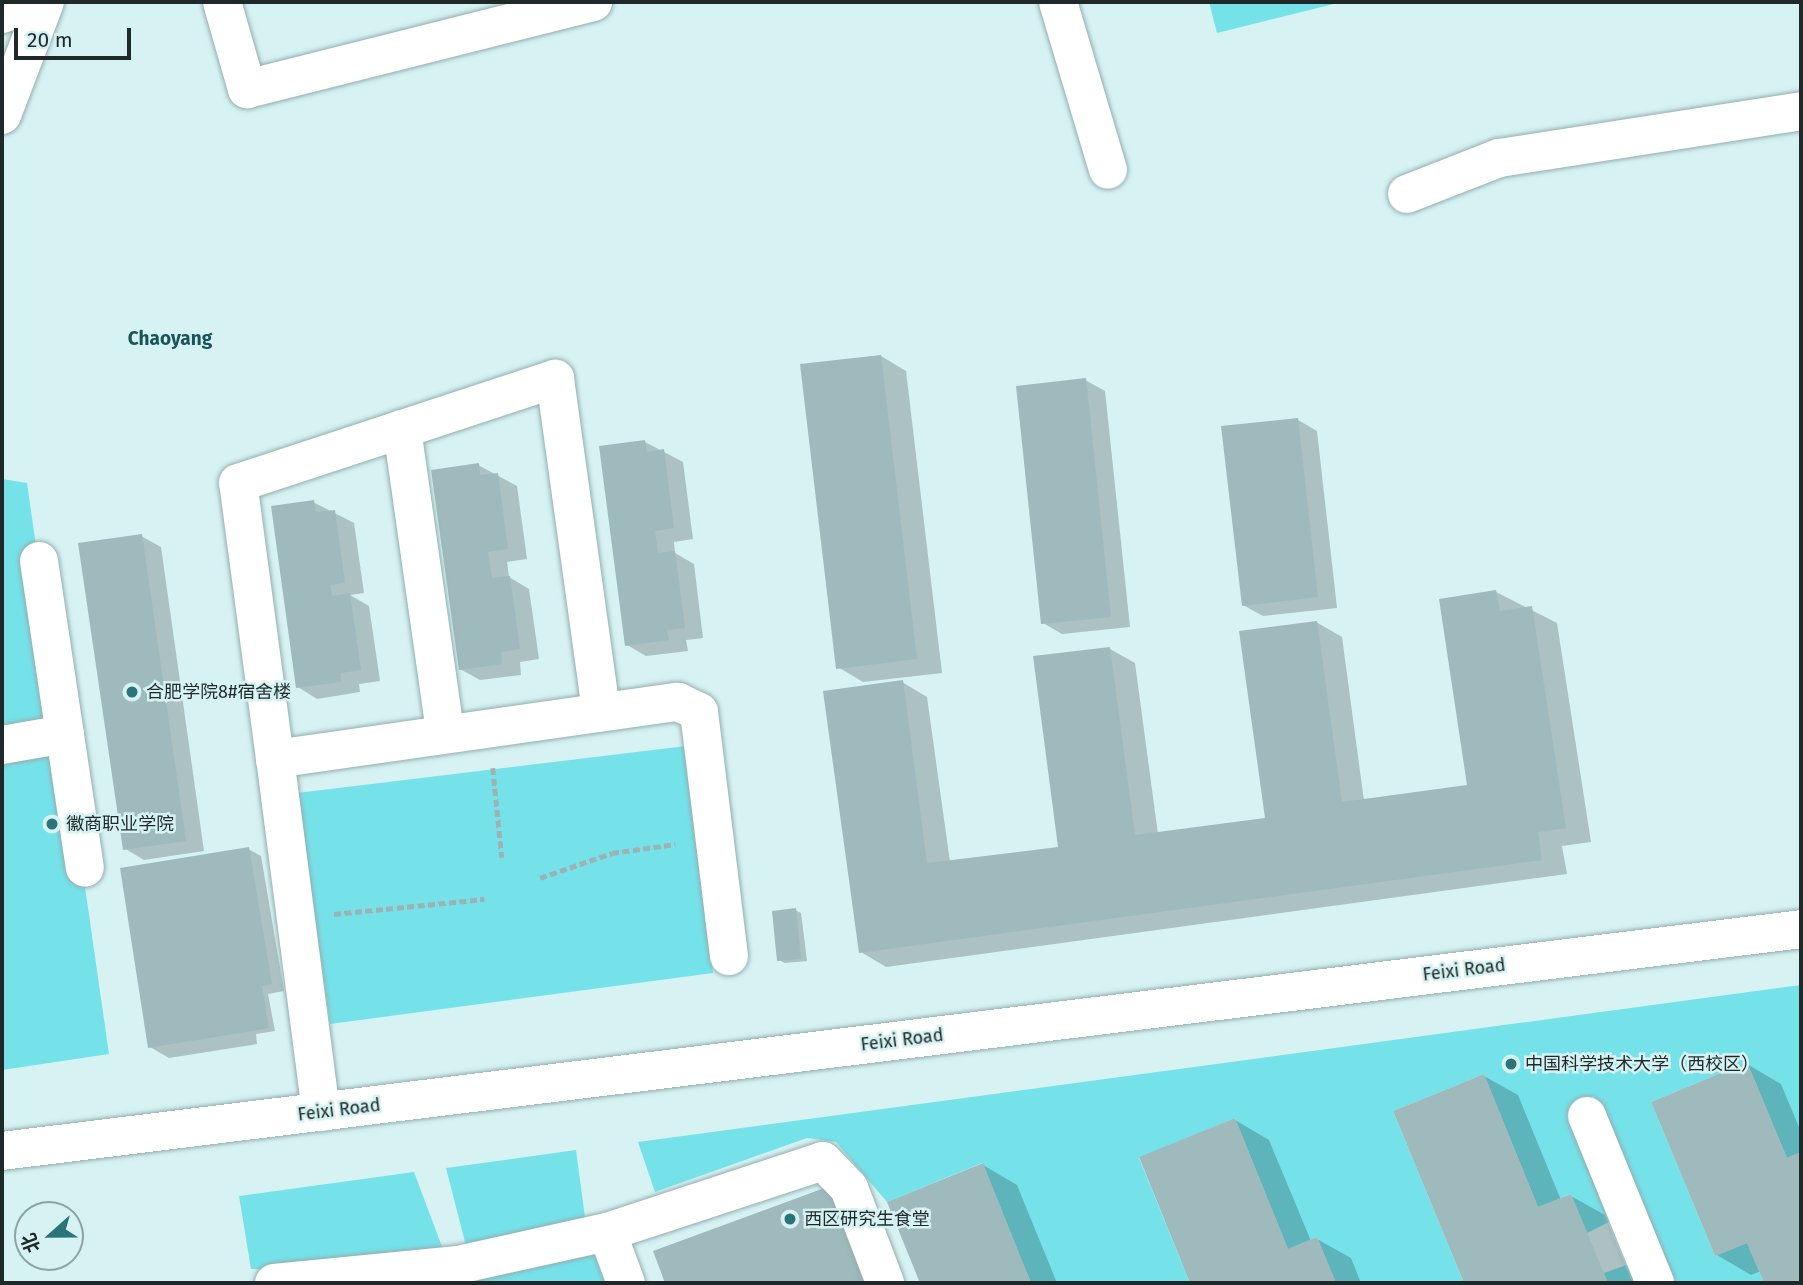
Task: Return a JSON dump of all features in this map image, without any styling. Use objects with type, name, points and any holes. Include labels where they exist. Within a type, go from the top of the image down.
[{"type":"main road","points":[[2,14],[36,2]]},
{"type":"main road","points":[[2,115],[45,2]]},
{"type":"main road","points":[[222,2],[247,89],[593,2]]},
{"type":"main road","points":[[1058,2],[1108,170]]},
{"type":"main road","points":[[1407,194],[1499,158],[1801,111]]},
{"type":"main road","points":[[321,1112],[238,482],[555,379],[601,710]]},
{"type":"main road","points":[[402,429],[445,733]]},
{"type":"main road","points":[[39,561],[85,868]]},
{"type":"main road","points":[[275,759],[601,710],[678,702],[699,712],[729,956]]},
{"type":"main road","points":[[2,745],[65,734]]},
{"type":"main road","name":"Feixi Road","points":[[2,1152],[1801,929]]},
{"type":"main road","points":[[1587,1115],[1655,1283]]},
{"type":"main road","points":[[276,1283],[461,1274],[607,1232],[823,1161],[849,1188],[885,1283]]},
{"type":"main road","points":[[607,1232],[626,1283]]},
{"type":"path","points":[[489,727],[502,858]]},
{"type":"path","points":[[540,878],[612,853],[714,836]]},
{"type":"path","points":[[297,921],[398,904],[438,908],[484,899]]},
{"type":"shaded area","points":[[1209,2],[1342,2],[1217,33]]},
{"type":"shaded area","points":[[2,479],[27,483],[109,1054],[2,1070]]},
{"type":"shaded area","points":[[686,746],[713,973],[330,1024],[297,793]]},
{"type":"shaded area","points":[[1801,985],[1801,1152],[1787,1158],[1747,1062],[1651,1102],[1715,1256],[1747,1243],[1764,1283],[1671,1283],[1593,1096],[1574,1105],[1617,1218],[1587,1233],[1571,1194],[1538,1207],[1484,1074],[1393,1111],[1464,1283],[1336,1283],[1317,1237],[1288,1249],[1235,1118],[1139,1158],[1190,1283],[1031,1283],[982,1163],[887,1202],[836,1142],[807,1138],[655,1192],[638,1142]]},
{"type":"shaded area","points":[[576,1150],[586,1225],[467,1250],[446,1168]]},
{"type":"shaded area","points":[[414,1172],[444,1252],[305,1270],[251,1269],[239,1196]]},
{"type":"shaded area","points":[[591,1245],[605,1283],[479,1283],[475,1273]]},
{"type":"shaded area","points":[[1629,1264],[1645,1283],[1608,1283],[1604,1273]]},
{"type":"building","points":[[881,355],[917,659],[836,669],[800,364]]},
{"type":"building","points":[[1086,378],[1111,617],[1041,624],[1016,386]]},
{"type":"building","points":[[1298,418],[1318,597],[1242,606],[1221,426]]},
{"type":"building","points":[[645,440],[647,452],[664,449],[674,528],[655,531],[658,553],[675,551],[685,628],[667,630],[669,640],[625,646],[599,446]]},
{"type":"building","points":[[479,463],[480,475],[498,473],[508,549],[488,552],[492,578],[510,576],[520,649],[501,652],[502,664],[459,670],[431,470]]},
{"type":"building","points":[[314,500],[316,512],[335,510],[345,583],[330,585],[332,596],[350,593],[361,670],[341,673],[341,682],[296,688],[271,506]]},
{"type":"building","name":"合肥学院8#宿舍楼","points":[[142,534],[186,841],[123,850],[78,543]]},
{"type":"building","points":[[1496,590],[1500,611],[1532,606],[1566,828],[1538,832],[1542,860],[859,953],[823,691],[903,680],[927,863],[1058,847],[1033,656],[1110,647],[1135,835],[1265,818],[1239,631],[1317,621],[1342,802],[1467,785],[1439,599]]},
{"type":"building","points":[[249,847],[272,984],[262,986],[269,1028],[148,1048],[120,868]]},
{"type":"building","points":[[796,908],[801,959],[777,961],[772,911]]},
{"type":"building","points":[[1747,1062],[1787,1158],[1801,1152],[1801,1283],[1764,1283],[1747,1243],[1715,1256],[1651,1102]]},
{"type":"building","points":[[1484,1074],[1538,1207],[1571,1194],[1608,1283],[1464,1283],[1393,1111]]},
{"type":"building","points":[[1235,1118],[1288,1249],[1317,1237],[1336,1283],[1190,1283],[1139,1157]]},
{"type":"building","points":[[983,1163],[1031,1283],[920,1283],[887,1202]]},
{"type":"building","name":"西区研究生食堂","points":[[827,1187],[865,1283],[665,1283],[653,1251]]},
{"type":"place","name":"合肥学院8#宿舍楼","points":[[132,692]]},
{"type":"place","name":"徽商职业学院","points":[[52,824]]},
{"type":"place","name":"中国科学技术大学（西校区）","points":[[1511,1064]]},
{"type":"place","name":"西区研究生食堂","points":[[790,1219]]},
{"type":"district","name":"Chaoyang","points":[[170,339]]}]
